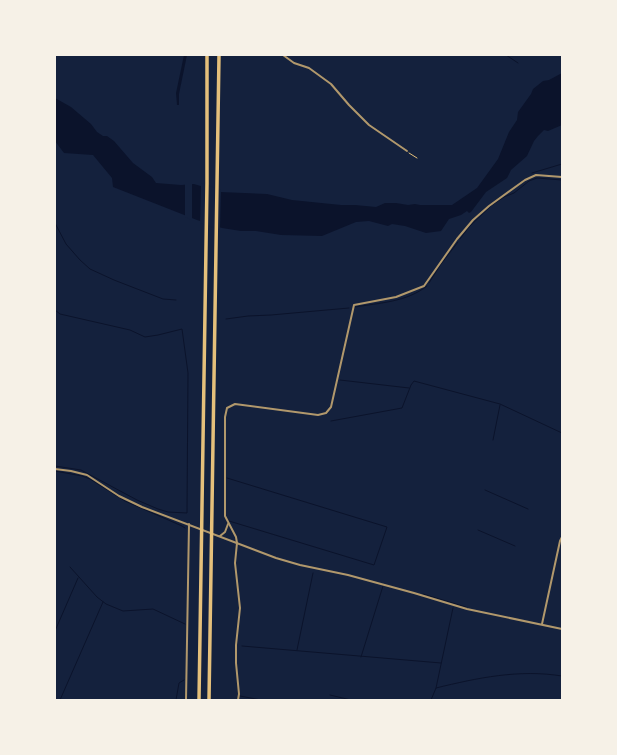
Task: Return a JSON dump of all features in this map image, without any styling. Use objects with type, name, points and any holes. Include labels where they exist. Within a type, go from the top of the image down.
[{"type":"highway","points":[[199,700],[207,183],[207,55]]},
{"type":"highway","points":[[209,700],[220,55]]},
{"type":"street","points":[[283,55],[294,63],[309,68],[331,84],[369,125],[407,151]]},
{"type":"street","points":[[238,700],[239,694],[236,663],[240,608],[235,563],[237,543],[236,537],[224,516],[225,417],[227,408],[235,404],[318,415],[326,413],[331,407],[354,305],[396,297],[424,286],[457,239],[473,220],[489,206],[525,180],[536,175],[562,177]]},
{"type":"street","points":[[55,469],[87,475],[119,496],[142,506],[237,543],[300,565],[348,575],[467,609],[562,629]]},
{"type":"street","points":[[186,700],[189,524]]},
{"type":"street","points":[[220,536],[225,532],[228,524]]},
{"type":"street","points":[[542,624],[562,537]]},
{"type":"path","points":[[407,151],[417,158]]},
{"type":"water","points":[[184,55],[187,55],[179,94],[179,105],[177,105],[176,93]]},
{"type":"water","points":[[562,73],[562,125],[548,131],[544,130],[534,141],[527,156],[511,170],[507,178],[486,192],[471,212],[469,213],[467,211],[461,215],[449,219],[441,231],[426,233],[405,226],[392,224],[388,226],[369,221],[356,222],[322,236],[281,235],[222,228],[197,220],[113,187],[112,178],[93,155],[64,153],[55,141],[55,98],[71,107],[91,124],[97,132],[114,141],[133,163],[152,177],[156,183],[181,185],[194,184],[220,192],[267,194],[292,200],[341,205],[376,207],[385,203],[396,203],[408,205],[452,205],[477,188],[498,159],[509,132],[517,120],[518,112],[533,89],[543,81],[549,80]]},
{"type":"pier","points":[[185,182],[192,182],[192,220],[185,217]]},
{"type":"pier","points":[[201,183],[221,190],[220,230],[200,223]]},
{"type":"waterway","points":[[506,55],[518,63]]},
{"type":"waterway","points":[[532,173],[562,164]]},
{"type":"waterway","points":[[460,239],[469,227],[492,205],[504,197],[514,193],[529,181],[537,178],[562,180]]},
{"type":"waterway","points":[[55,223],[66,244],[90,269],[163,299],[176,300]]},
{"type":"waterway","points":[[429,283],[458,242]]},
{"type":"waterway","points":[[355,307],[402,299],[427,286]]},
{"type":"waterway","points":[[226,319],[349,308]]},
{"type":"waterway","points":[[55,310],[60,314],[130,330],[145,337],[182,329],[188,373],[187,513],[168,512],[158,509],[137,500],[81,470],[55,466]]},
{"type":"waterway","points":[[340,380],[409,388]]},
{"type":"waterway","points":[[331,421],[402,408],[414,381],[500,404],[562,433]]},
{"type":"waterway","points":[[493,440],[500,405]]},
{"type":"waterway","points":[[55,471],[90,479],[125,501],[185,528]]},
{"type":"waterway","points":[[227,478],[387,527],[374,565],[229,521]]},
{"type":"waterway","points":[[485,490],[528,509]]},
{"type":"waterway","points":[[478,530],[515,546]]},
{"type":"waterway","points":[[70,567],[97,597],[106,604],[123,611],[153,609],[185,624]]},
{"type":"waterway","points":[[297,650],[313,573]]},
{"type":"waterway","points":[[55,631],[78,578]]},
{"type":"waterway","points":[[361,657],[383,586]]},
{"type":"waterway","points":[[423,594],[466,607]]},
{"type":"waterway","points":[[60,700],[103,602]]},
{"type":"waterway","points":[[436,688],[453,608]]},
{"type":"waterway","points":[[242,646],[441,663]]},
{"type":"waterway","points":[[431,700],[436,688],[483,678],[514,674],[546,674],[562,676]]},
{"type":"waterway","points":[[176,700],[179,683],[184,680]]},
{"type":"waterway","points":[[330,695],[351,700]]},
{"type":"waterway","points":[[240,696],[261,700]]}]
